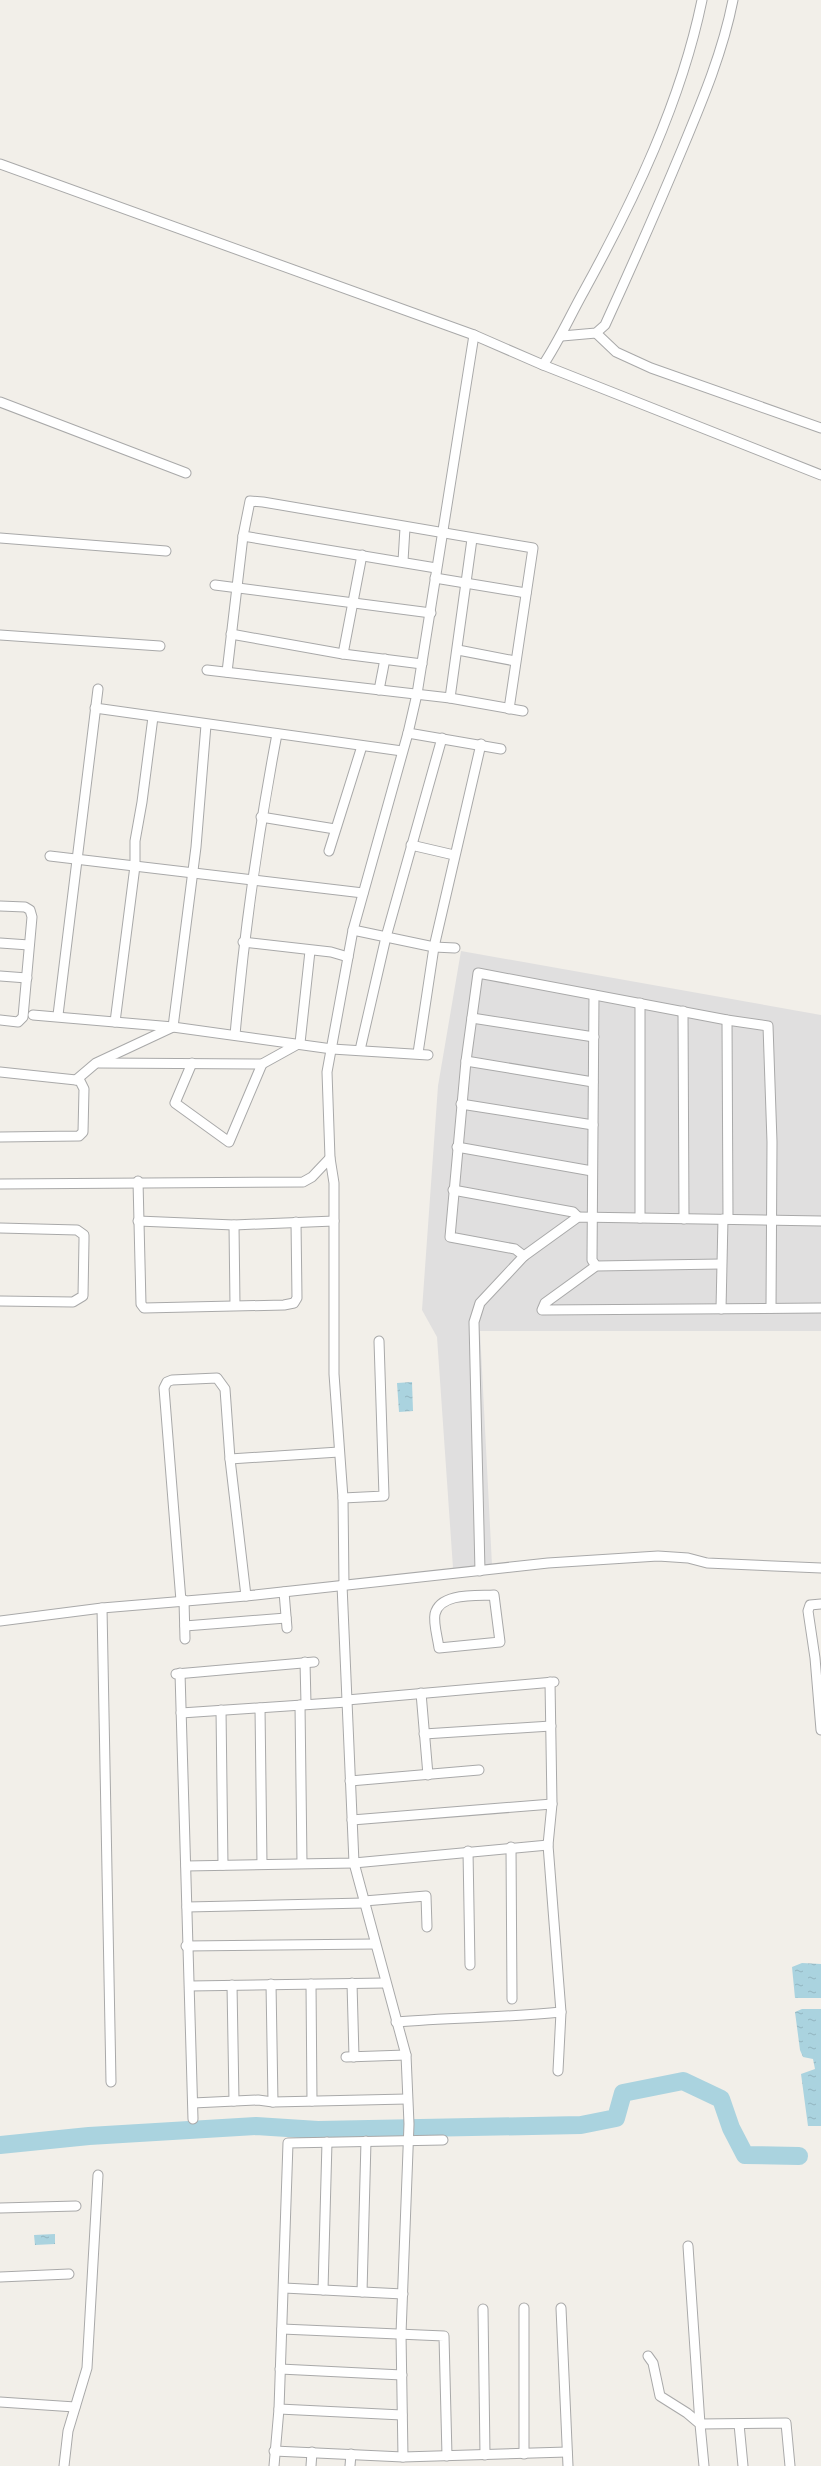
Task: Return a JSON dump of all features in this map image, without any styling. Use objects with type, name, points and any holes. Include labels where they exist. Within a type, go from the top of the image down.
[{"type":"street","points":[[543,365],[562,336],[630,202],[678,91],[693,44],[702,0]]},
{"type":"street","points":[[562,336],[596,333],[605,326],[646,237],[696,117],[726,34],[733,0]]},
{"type":"street","points":[[0,164],[474,335],[543,365],[821,475]]},
{"type":"street","points":[[596,333],[616,352],[651,368],[821,428]]},
{"type":"street","points":[[403,2460],[401,2334],[409,2138],[406,2055],[385,1983],[354,1862],[343,1585],[343,1498],[334,1374],[334,1184],[330,1158],[326,1089],[353,930],[408,732],[417,694],[474,335]]},
{"type":"street","points":[[0,402],[186,473]]},
{"type":"street","points":[[227,672],[243,536],[250,501],[405,528],[533,548],[509,709]]},
{"type":"street","points":[[403,561],[405,528]]},
{"type":"street","points":[[243,536],[403,561],[436,568]]},
{"type":"street","points":[[0,538],[166,551]]},
{"type":"street","points":[[450,698],[458,650],[465,584],[472,539]]},
{"type":"street","points":[[343,654],[362,555]]},
{"type":"street","points":[[435,578],[526,593]]},
{"type":"street","points":[[215,585],[237,586],[431,613]]},
{"type":"street","points":[[231,634],[343,654],[422,664]]},
{"type":"street","points":[[0,635],[160,646]]},
{"type":"street","points":[[458,650],[515,661]]},
{"type":"street","points":[[379,690],[385,659]]},
{"type":"street","points":[[207,670],[450,698],[524,711]]},
{"type":"street","points":[[58,1015],[98,689]]},
{"type":"street","points":[[95,708],[153,718],[402,751]]},
{"type":"street","points":[[115,1022],[135,866],[135,841],[142,802],[153,718]]},
{"type":"street","points":[[173,1027],[192,873],[206,725]]},
{"type":"street","points":[[408,732],[481,744],[501,749]]},
{"type":"street","points":[[235,1035],[243,942],[261,817],[278,734]]},
{"type":"street","points":[[360,1050],[386,937],[442,738]]},
{"type":"street","points":[[418,1053],[434,947],[454,855],[481,744]]},
{"type":"street","points":[[329,851],[362,746]]},
{"type":"street","points":[[261,817],[335,829]]},
{"type":"street","points":[[412,845],[454,855]]},
{"type":"street","points":[[50,856],[363,893]]},
{"type":"street","points":[[0,906],[25,907],[30,910],[27,978],[23,1017],[18,1022],[0,1020]]},
{"type":"street","points":[[353,930],[434,947],[455,948]]},
{"type":"street","points":[[243,942],[310,951],[331,952],[348,957]]},
{"type":"street","points":[[0,943],[29,945]]},
{"type":"street","points":[[300,1043],[310,951]]},
{"type":"street","points":[[524,1256],[515,1249],[450,1237],[461,1104],[478,973],[727,1020],[768,1026],[772,1142],[770,1220],[771,1308]]},
{"type":"street","points":[[0,976],[27,978]]},
{"type":"street","points":[[594,995],[592,1260],[596,1266]]},
{"type":"street","points":[[640,1003],[640,1218]]},
{"type":"street","points":[[683,1011],[684,1219]]},
{"type":"street","points":[[33,1015],[58,1015],[173,1027],[300,1043],[332,1049],[418,1053],[428,1055]]},
{"type":"street","points":[[472,1018],[594,1037]]},
{"type":"street","points":[[721,1309],[721,1264],[725,1219],[727,1020]]},
{"type":"street","points":[[76,1080],[96,1062],[173,1027]]},
{"type":"street","points":[[96,1062],[262,1064],[300,1043]]},
{"type":"street","points":[[466,1061],[594,1082]]},
{"type":"street","points":[[192,1063],[175,1103],[229,1142],[262,1064]]},
{"type":"street","points":[[0,1072],[76,1080],[80,1082],[84,1089],[83,1132],[79,1136],[0,1137]]},
{"type":"street","points":[[461,1104],[593,1125]]},
{"type":"street","points":[[457,1147],[592,1171]]},
{"type":"street","points":[[0,1184],[138,1181],[303,1182],[312,1177],[330,1158]]},
{"type":"street","points":[[138,1181],[138,1221],[142,1304],[144,1308],[284,1305],[294,1303],[297,1298],[296,1222]]},
{"type":"street","points":[[453,1190],[573,1212],[578,1217]]},
{"type":"street","points":[[480,1571],[474,1322],[480,1303],[524,1256],[578,1217],[821,1221]]},
{"type":"street","points":[[138,1221],[234,1225],[334,1221]]},
{"type":"street","points":[[234,1225],[235,1305]]},
{"type":"street","points":[[0,1228],[78,1230],[84,1236],[84,1240],[83,1296],[81,1298],[73,1302],[0,1301]]},
{"type":"street","points":[[721,1264],[596,1266],[545,1302],[542,1310],[821,1308]]},
{"type":"street","points":[[343,1498],[384,1496],[379,1342]]},
{"type":"street","points":[[186,1639],[164,1388],[167,1382],[217,1378],[222,1382],[225,1389],[230,1459],[246,1596]]},
{"type":"street","points":[[230,1459],[339,1452]]},
{"type":"street","points":[[0,1621],[102,1608],[182,1600],[246,1596],[548,1563],[658,1556],[688,1558],[707,1563],[821,1568]]},
{"type":"street","points":[[284,1592],[287,1628]]},
{"type":"street","points":[[494,1595],[500,1642],[439,1648],[435,1614],[441,1605],[450,1599],[494,1595]]},
{"type":"street","points":[[821,1604],[810,1605],[808,1611],[816,1658],[821,1730]]},
{"type":"street","points":[[102,1608],[111,2082]]},
{"type":"street","points":[[185,1626],[286,1618]]},
{"type":"street","points":[[193,2119],[181,1713],[178,1673],[309,1662],[303,1705],[302,1863]]},
{"type":"street","points":[[181,1713],[303,1705],[552,1682],[552,1804],[548,1845],[561,2012],[558,2072]]},
{"type":"street","points":[[421,1693],[428,1775]]},
{"type":"street","points":[[260,1708],[262,1864]]},
{"type":"street","points":[[221,1710],[223,1865]]},
{"type":"street","points":[[424,1734],[551,1726]]},
{"type":"street","points":[[350,1781],[479,1770]]},
{"type":"street","points":[[352,1820],[552,1804]]},
{"type":"street","points":[[186,1866],[354,1862],[511,1847],[548,1845]]},
{"type":"street","points":[[511,1847],[512,1999]]},
{"type":"street","points":[[468,1851],[470,1965]]},
{"type":"street","points":[[187,1907],[364,1902],[426,1896],[427,1927]]},
{"type":"street","points":[[187,1946],[375,1944]]},
{"type":"street","points":[[352,1983],[350,2057],[406,2055]]},
{"type":"street","points":[[190,1986],[385,1983]]},
{"type":"street","points":[[271,1984],[273,2102]]},
{"type":"street","points":[[311,1984],[312,2101]]},
{"type":"street","points":[[232,1985],[234,2101]]},
{"type":"street","points":[[396,2022],[448,2017],[516,2017],[561,2012]]},
{"type":"street","points":[[192,2103],[258,2100],[273,2102],[407,2099]]},
{"type":"street","points":[[274,2466],[274,2451],[279,2409],[288,2143],[366,2141],[409,2138],[443,2140]]},
{"type":"street","points":[[362,2292],[366,2141]]},
{"type":"street","points":[[323,2290],[327,2142]]},
{"type":"street","points":[[64,2466],[68,2431],[87,2368],[98,2175]]},
{"type":"street","points":[[0,2208],[76,2206]]},
{"type":"street","points":[[688,2246],[704,2466]]},
{"type":"street","points":[[0,2277],[69,2274]]},
{"type":"street","points":[[284,2288],[402,2294]]},
{"type":"street","points":[[524,2308],[524,2454]]},
{"type":"street","points":[[561,2308],[568,2466]]},
{"type":"street","points":[[483,2309],[485,2455]]},
{"type":"street","points":[[282,2329],[444,2336],[447,2456]]},
{"type":"street","points":[[648,2356],[653,2363],[660,2396],[687,2413],[700,2424],[786,2423],[790,2466]]},
{"type":"street","points":[[280,2369],[402,2375]]},
{"type":"street","points":[[0,2402],[75,2407]]},
{"type":"street","points":[[279,2409],[402,2415]]},
{"type":"street","points":[[739,2424],[742,2466]]},
{"type":"street","points":[[274,2451],[351,2454],[403,2460],[447,2456],[567,2452]]},
{"type":"street","points":[[311,2466],[312,2452]]},
{"type":"street","points":[[350,2466],[351,2454]]},
{"type":"shaded area","points":[[461,951],[821,1015],[821,1331],[480,1331],[492,1565],[453,1568],[437,1337],[422,1310],[438,1086]]},
{"type":"water","points":[[412,1382],[413,1411],[399,1412],[397,1383]]},
{"type":"water","points":[[802,1963],[821,1964],[821,1998],[795,1998],[792,1967]]},
{"type":"water","points":[[802,2009],[821,2009],[821,2126],[808,2126],[801,2074],[815,2069],[813,2059],[803,2057],[800,2050],[795,2012]]},
{"type":"water","points":[[55,2234],[55,2244],[35,2245],[34,2235]]},
{"type":"waterway","points":[[0,2145],[89,2136],[256,2126],[318,2130],[581,2125],[616,2118],[623,2093],[683,2081],[721,2099],[731,2128],[745,2155],[799,2156]]}]
